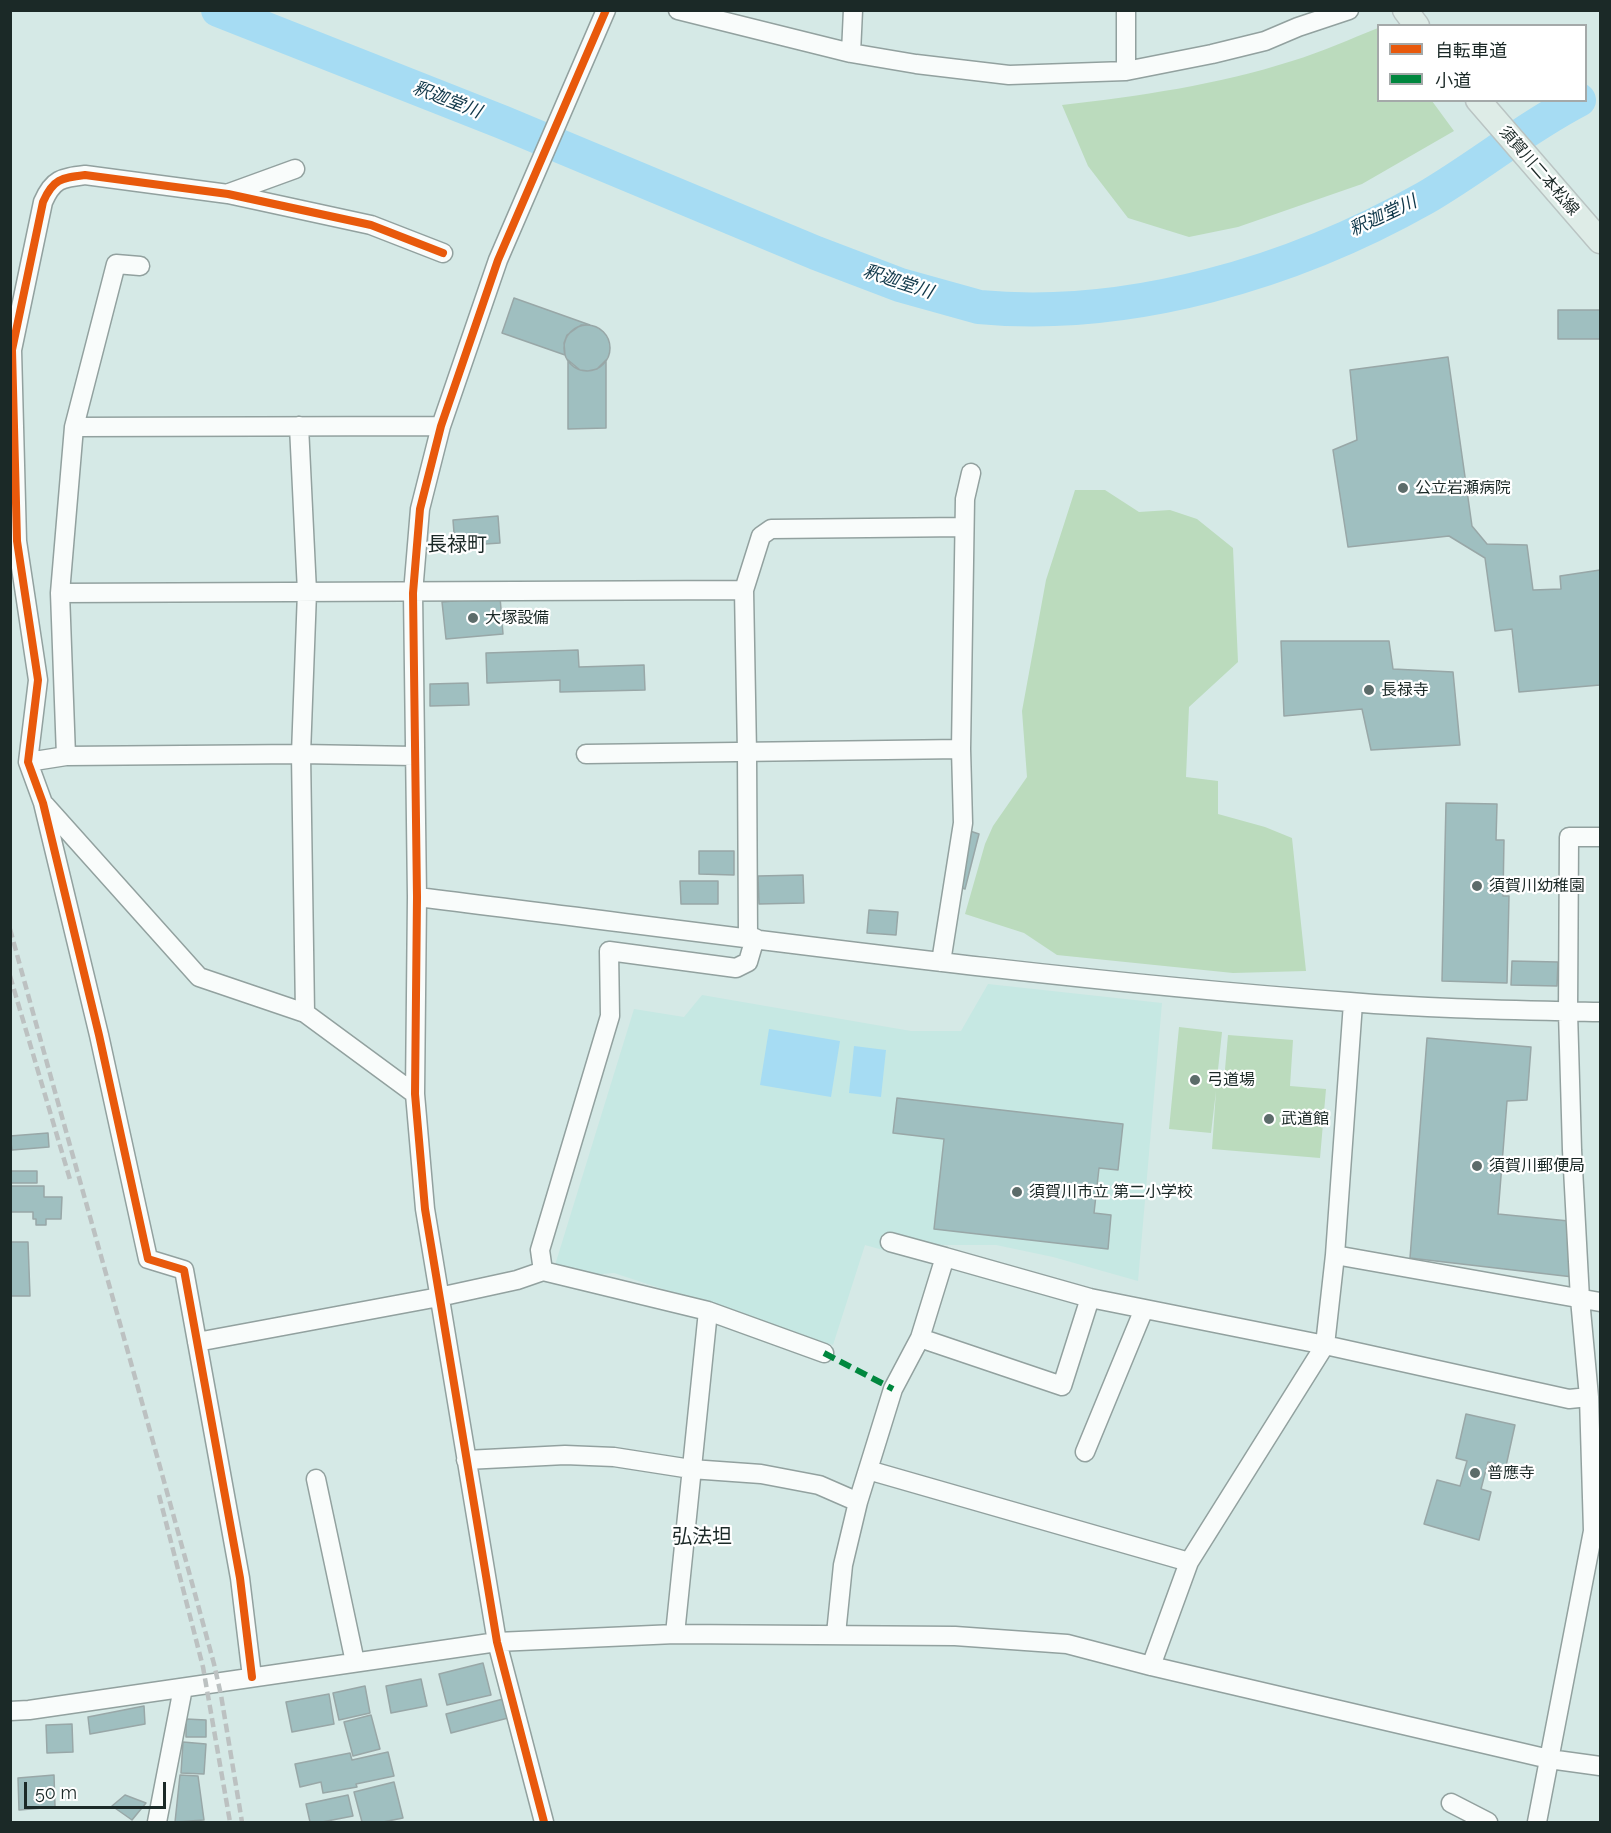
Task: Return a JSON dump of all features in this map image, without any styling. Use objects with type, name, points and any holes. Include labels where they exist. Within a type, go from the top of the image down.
[{"type":"main road","points":[[1405,10],[1416,24]]},
{"type":"main road","name":"須賀川二本松線","points":[[1480,102],[1595,235]]},
{"type":"street","points":[[544,1822],[497,1642],[425,1209],[415,1094],[417,897],[413,593],[420,509],[441,426],[498,260],[606,10]]},
{"type":"street","points":[[678,10],[851,53],[916,64],[1009,75],[1126,71],[1265,41],[1295,19],[1349,10]]},
{"type":"street","points":[[851,53],[853,10]]},
{"type":"street","points":[[1126,10],[1126,71]]},
{"type":"street","points":[[228,194],[295,169]]},
{"type":"street","points":[[252,1677],[240,1578],[184,1270],[148,1259],[99,1035],[43,803],[28,762],[38,680],[17,541],[12,350],[43,202],[50,186],[64,178],[85,175],[228,194],[372,225],[443,253]]},
{"type":"street","points":[[66,756],[60,593],[74,427],[116,264],[140,266]]},
{"type":"street","points":[[299,426],[307,592],[301,754],[305,1013]]},
{"type":"street","points":[[74,427],[441,426]]},
{"type":"street","points":[[941,962],[963,823],[961,749],[964,527],[965,499],[971,473]]},
{"type":"street","points":[[543,1271],[540,1250],[610,1016],[609,951],[736,969],[748,962],[751,938],[744,590],[761,536],[771,529],[964,527]]},
{"type":"street","points":[[60,593],[744,590]]},
{"type":"street","points":[[586,754],[961,749]]},
{"type":"street","points":[[28,762],[66,756],[301,754],[414,756]]},
{"type":"street","points":[[43,803],[199,977],[305,1013],[415,1094]]},
{"type":"street","points":[[1537,1822],[1597,1531],[1589,1397],[1580,1299],[1568,1012],[1569,837],[1600,837]]},
{"type":"street","points":[[417,897],[941,962],[1248,994],[1353,1003],[1600,1012]]},
{"type":"street","points":[[1152,1666],[1190,1562],[1325,1345],[1335,1255],[1353,1003]]},
{"type":"street","points":[[890,1242],[1090,1298],[1325,1345],[1569,1399],[1589,1397]]},
{"type":"street","points":[[1335,1255],[1600,1302]]},
{"type":"street","points":[[836,1634],[843,1565],[858,1502],[893,1389],[920,1338],[945,1257]]},
{"type":"street","points":[[196,1342],[439,1297],[517,1280],[543,1271],[708,1311],[824,1353]]},
{"type":"street","points":[[920,1338],[1062,1386],[1090,1298]]},
{"type":"street","points":[[1085,1452],[1144,1309]]},
{"type":"street","points":[[675,1634],[708,1311]]},
{"type":"street","points":[[466,1460],[565,1455],[614,1457],[691,1469],[761,1474],[819,1485],[858,1502]]},
{"type":"street","points":[[868,1470],[1190,1562]]},
{"type":"street","points":[[316,1479],[355,1662]]},
{"type":"street","points":[[10,1711],[497,1642],[675,1634],[955,1635],[1067,1644],[1549,1759],[1600,1766]]},
{"type":"street","points":[[156,1822],[183,1688]]},
{"type":"street","points":[[1451,1803],[1488,1822]]},
{"type":"shaded area","points":[[988,984],[1162,1003],[1138,1281],[1053,1257],[996,1245],[939,1245],[889,1232],[883,1250],[865,1245],[833,1345],[614,1273],[551,1278],[634,1009],[684,1017],[702,995],[911,1031],[961,1031]]},
{"type":"green space","points":[[1377,28],[1377,102],[1433,102],[1454,131],[1362,184],[1238,227],[1189,237],[1128,218],[1088,166],[1062,105],[1207,83],[1264,69],[1325,50]]},
{"type":"green space","points":[[1075,490],[1105,490],[1139,512],[1170,510],[1197,519],[1233,548],[1238,662],[1189,707],[1186,777],[1218,781],[1218,814],[1265,827],[1292,838],[1306,971],[1233,973],[1057,955],[1024,933],[965,914],[985,844],[993,826],[1027,777],[1022,711],[1046,580]]},
{"type":"green space","points":[[1179,1027],[1222,1032],[1217,1079],[1224,1081],[1228,1035],[1293,1040],[1290,1086],[1326,1089],[1320,1158],[1212,1149],[1216,1091],[1211,1133],[1169,1129]]},
{"type":"water","points":[[769,1029],[840,1041],[831,1097],[760,1085]]},
{"type":"water","points":[[854,1046],[886,1050],[881,1097],[849,1093]]},
{"type":"building","points":[[514,298],[590,325],[581,325],[567,335],[564,343],[565,355],[502,333]]},
{"type":"building","points":[[1558,310],[1600,310],[1600,339],[1558,339]]},
{"type":"building","points":[[587,325],[603,332],[610,348],[603,364],[587,371],[571,364],[564,348],[571,332]]},
{"type":"building","name":"公立岩瀬病院","points":[[1448,357],[1472,526],[1487,544],[1527,545],[1533,590],[1561,589],[1560,576],[1600,570],[1600,685],[1519,692],[1512,629],[1495,631],[1485,558],[1449,536],[1348,547],[1333,450],[1357,440],[1350,370]]},
{"type":"building","points":[[568,360],[580,370],[588,371],[597,369],[606,360],[606,428],[568,429]]},
{"type":"building","points":[[498,516],[500,543],[455,546],[453,520]]},
{"type":"building","name":"大塚設備","points":[[500,597],[503,634],[446,639],[442,602]]},
{"type":"building","name":"長禄寺","points":[[1281,641],[1389,641],[1393,669],[1453,672],[1460,745],[1371,750],[1362,709],[1284,716]]},
{"type":"building","points":[[578,650],[579,667],[644,665],[645,690],[560,692],[560,680],[487,683],[486,653]]},
{"type":"building","points":[[468,683],[469,705],[430,706],[430,684]]},
{"type":"building","points":[[1446,803],[1497,804],[1496,840],[1504,840],[1503,896],[1509,896],[1507,983],[1442,981]]},
{"type":"building","points":[[970,831],[979,834],[965,889],[956,886]]},
{"type":"building","points":[[699,851],[734,851],[734,875],[699,874]]},
{"type":"building","points":[[803,875],[804,903],[759,904],[758,876]]},
{"type":"building","points":[[680,881],[718,881],[718,904],[681,904]]},
{"type":"building","points":[[869,910],[898,912],[896,935],[867,933]]},
{"type":"building","points":[[1512,961],[1558,962],[1557,986],[1511,985]]},
{"type":"building","points":[[1427,1038],[1531,1047],[1527,1100],[1507,1101],[1498,1214],[1579,1222],[1573,1277],[1410,1258]]},
{"type":"building","name":"須賀川市立 第二小学校","points":[[897,1098],[1123,1124],[1118,1170],[1099,1168],[1094,1213],[1111,1215],[1108,1249],[934,1229],[944,1139],[893,1133]]},
{"type":"building","points":[[48,1133],[49,1147],[12,1150],[10,1136]]},
{"type":"building","points":[[10,1171],[37,1171],[37,1183],[10,1183]]},
{"type":"building","points":[[10,1186],[44,1186],[44,1197],[62,1197],[61,1219],[46,1219],[46,1225],[36,1225],[33,1212],[10,1212]]},
{"type":"building","points":[[10,1242],[28,1242],[30,1296],[10,1296]]},
{"type":"building","name":"普應寺","points":[[1466,1414],[1515,1425],[1506,1466],[1488,1462],[1481,1489],[1491,1492],[1479,1540],[1424,1524],[1437,1480],[1460,1486],[1467,1461],[1456,1458]]},
{"type":"building","points":[[483,1663],[491,1695],[447,1705],[439,1674]]},
{"type":"building","points":[[421,1679],[427,1706],[391,1713],[386,1686]]},
{"type":"building","points":[[365,1686],[370,1713],[339,1720],[333,1693]]},
{"type":"building","points":[[329,1694],[334,1724],[292,1732],[286,1702]]},
{"type":"building","points":[[503,1699],[508,1718],[451,1733],[446,1714]]},
{"type":"building","points":[[144,1706],[145,1724],[90,1734],[88,1717]]},
{"type":"building","points":[[371,1715],[380,1749],[353,1756],[344,1722]]},
{"type":"building","points":[[186,1719],[206,1720],[206,1737],[186,1737]]},
{"type":"building","points":[[72,1724],[73,1752],[47,1753],[46,1725]]},
{"type":"building","points":[[183,1742],[206,1744],[204,1774],[181,1773]]},
{"type":"building","points":[[388,1752],[394,1776],[356,1784],[357,1787],[323,1793],[321,1782],[300,1787],[295,1764],[350,1753],[352,1760]]},
{"type":"building","points":[[54,1775],[55,1807],[19,1810],[18,1778]]},
{"type":"building","points":[[180,1775],[198,1776],[204,1820],[175,1822]]},
{"type":"building","points":[[394,1782],[403,1818],[383,1822],[362,1822],[354,1792]]},
{"type":"building","points":[[125,1795],[146,1803],[132,1820],[112,1806]]},
{"type":"building","points":[[348,1795],[353,1816],[310,1822],[306,1804]]},
{"type":"waterway","name":"釈迦堂川","points":[[218,10],[502,122],[816,253],[900,285],[979,307],[1036,309],[1094,306],[1152,298],[1210,286],[1266,269],[1374,225],[1425,198],[1575,102]]},
{"type":"railway","points":[[10,929],[214,1664],[242,1822]]},
{"type":"railway","points":[[10,976],[71,1183]]},
{"type":"railway","points":[[159,1495],[203,1667],[230,1822]]},
{"type":"marked path","points":[[824,1353],[893,1389]]},
{"type":"cycle path","points":[[544,1822],[497,1642],[425,1209],[415,1094],[417,897],[413,593],[420,509],[441,426],[498,260],[606,10]]},
{"type":"cycle path","points":[[252,1677],[240,1578],[184,1270],[148,1259],[99,1035],[43,803],[28,762],[38,680],[17,541],[12,350],[43,202],[54,184],[70,177],[85,175],[228,194],[371,225],[443,253]]},
{"type":"place","name":"公立岩瀬病院","points":[[1403,488]]},
{"type":"place","name":"大塚設備","points":[[473,618]]},
{"type":"place","name":"長禄寺","points":[[1369,690]]},
{"type":"place","name":"須賀川幼稚園","points":[[1477,886]]},
{"type":"place","name":"弓道場","points":[[1195,1080]]},
{"type":"place","name":"武道館","points":[[1269,1119]]},
{"type":"place","name":"須賀川郵便局","points":[[1477,1166]]},
{"type":"place","name":"須賀川市立 第二小学校","points":[[1017,1192]]},
{"type":"place","name":"普應寺","points":[[1475,1473]]},
{"type":"district","name":"長禄町","points":[[457,545]]},
{"type":"district","name":"弘法坦","points":[[702,1537]]}]
